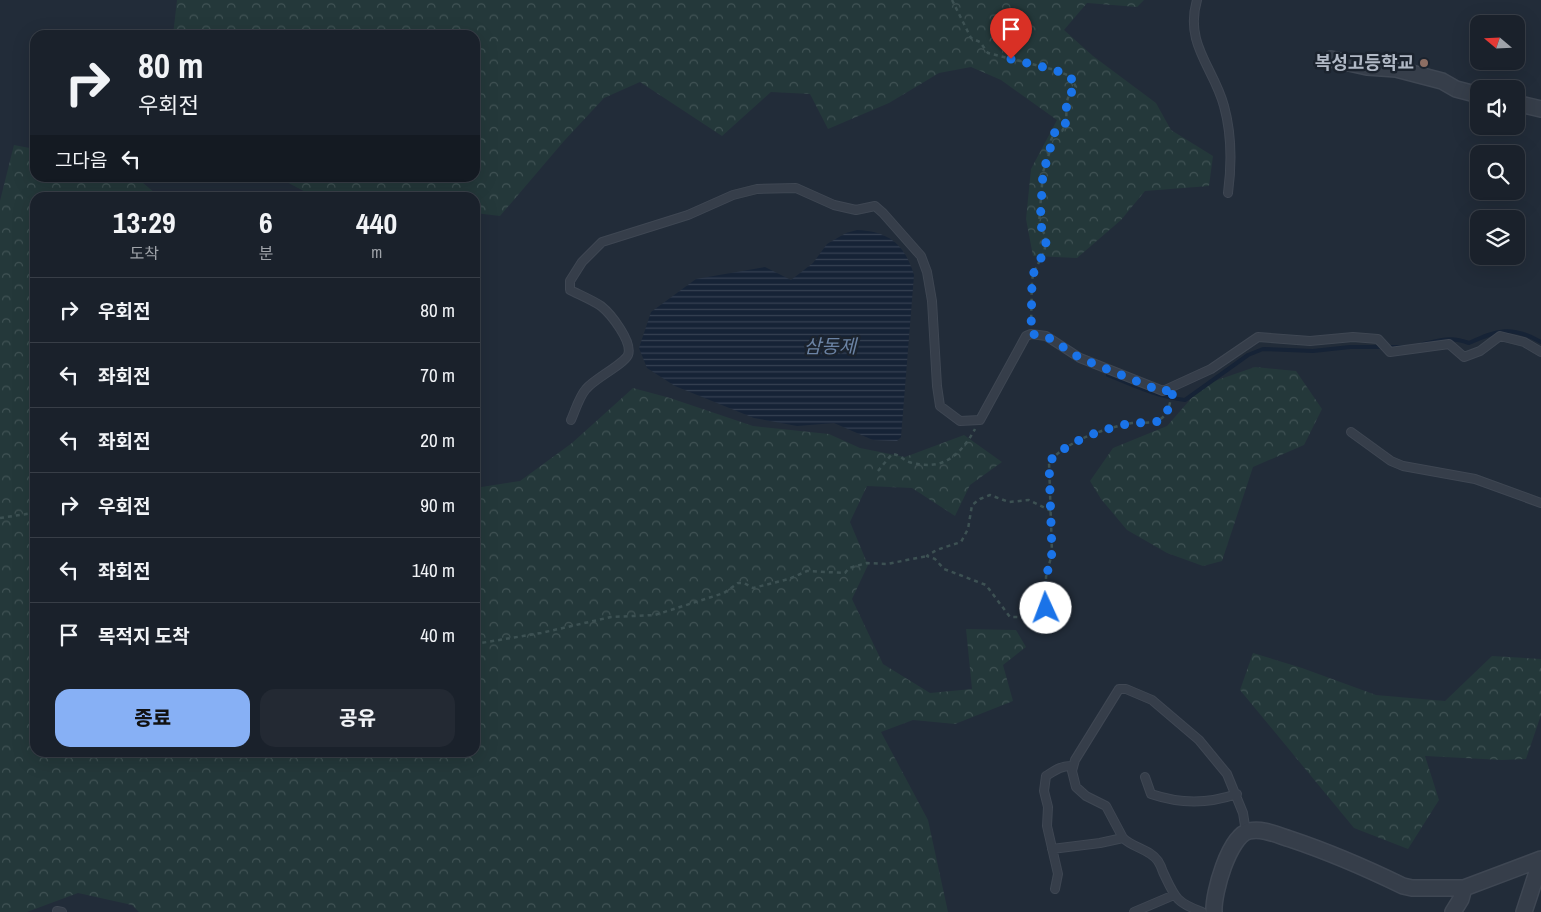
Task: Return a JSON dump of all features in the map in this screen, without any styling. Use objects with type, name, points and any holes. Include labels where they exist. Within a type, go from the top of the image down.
[{"type":"street","points":[[1330,60],[1367,67],[1396,69],[1442,81],[1456,89],[1470,93]]},
{"type":"street","points":[[1525,105],[1541,109]]},
{"type":"street","points":[[1214,912],[1214,901],[1223,867],[1236,842],[1246,832],[1264,831],[1314,847],[1351,861],[1403,886],[1412,888],[1464,888],[1541,859]]},
{"type":"street","points":[[1524,912],[1541,859]]},
{"type":"street","points":[[1453,912],[1461,899],[1464,888]]},
{"type":"lane","points":[[1198,0],[1194,19],[1195,35],[1201,54],[1224,104],[1232,148],[1228,193]]},
{"type":"lane","points":[[571,420],[584,390],[622,361],[628,354],[628,343],[616,321],[601,306],[570,290],[570,281],[582,262],[602,242],[688,216],[733,194],[757,189],[796,188],[834,205],[856,210],[875,206],[921,256],[927,272],[932,301],[940,406],[960,421],[980,420],[1026,336],[1031,334],[1046,336],[1080,358],[1163,392],[1211,370],[1258,336],[1310,341],[1353,337],[1378,340],[1390,352],[1449,344],[1464,357],[1480,351],[1500,336],[1524,342],[1541,352]]},
{"type":"lane","points":[[1351,432],[1391,461],[1403,466],[1475,479],[1541,503]]},
{"type":"lane","points":[[1202,912],[1179,902],[1158,860],[1123,838],[1106,806],[1086,796],[1076,787],[1072,766],[1118,689],[1126,690],[1152,700],[1194,736],[1216,763],[1223,768],[1244,813],[1246,832]]},
{"type":"lane","points":[[1055,889],[1058,874],[1047,826],[1048,806],[1044,791],[1046,776],[1058,768],[1067,765],[1072,766]]},
{"type":"lane","points":[[1145,777],[1151,794],[1170,800],[1191,803],[1236,794]]},
{"type":"lane","points":[[1052,848],[1100,843],[1123,838]]},
{"type":"lane","points":[[1134,912],[1174,895]]},
{"type":"path","points":[[952,0],[971,38],[980,42],[988,53],[1055,70],[1070,76],[1076,88],[1069,93],[1066,111],[1067,124],[1062,131],[1055,132],[1051,140],[1050,151],[1043,172],[1040,224],[1046,242],[1044,252],[1032,280],[1031,334]]},
{"type":"path","points":[[927,556],[935,559],[944,569],[986,585],[1010,617],[1029,617],[1041,613],[1046,608],[1046,578],[1052,553],[1049,462],[1058,452],[1099,432],[1133,423],[1158,421],[1168,412],[1174,387]]},
{"type":"path","points":[[878,471],[892,454],[897,454],[907,461],[924,466],[937,465],[957,454],[968,441],[980,420]]},
{"type":"path","points":[[480,644],[611,617],[655,615],[724,592],[738,583],[744,583],[753,588],[807,571],[845,574],[849,568],[867,563],[887,564],[927,556],[940,547],[961,542],[968,529],[972,505],[980,498],[990,494],[1009,502],[1028,500],[1051,511]]},
{"type":"path","points":[[0,518],[30,513]]},
{"type":"green space","points":[[177,0],[1144,0],[1137,7],[1087,3],[1064,30],[1093,56],[1156,103],[1171,130],[1213,156],[1209,186],[1145,191],[1121,220],[1077,258],[1033,256],[1026,219],[1031,169],[1057,120],[1001,80],[971,67],[939,73],[889,103],[828,129],[810,94],[771,92],[722,136],[640,82],[604,98],[564,141],[500,216],[480,214],[480,192],[306,192],[287,182],[480,182],[480,30],[174,30]]},
{"type":"green space","points":[[14,145],[30,148],[30,182],[142,182],[154,192],[30,192],[30,757],[480,757],[480,487],[520,481],[572,443],[633,388],[670,398],[753,426],[829,434],[860,448],[905,457],[964,435],[1002,462],[970,485],[955,516],[912,488],[867,486],[850,522],[868,565],[852,599],[883,664],[930,693],[972,689],[966,629],[1016,630],[1026,647],[1003,665],[1013,701],[955,724],[913,720],[881,732],[928,820],[948,912],[139,912],[132,905],[78,893],[27,912],[0,912],[0,201]]},
{"type":"green space","points":[[1255,367],[1296,371],[1322,409],[1304,445],[1253,467],[1222,561],[1203,566],[1167,553],[1127,530],[1101,499],[1090,481],[1113,448],[1167,426],[1203,385]]},
{"type":"green space","points":[[1253,653],[1302,668],[1376,695],[1445,701],[1492,656],[1541,659],[1541,715],[1526,759],[1502,760],[1425,756],[1439,800],[1408,849],[1354,828],[1240,690]]},
{"type":"water","name":"삼동제","points":[[857,230],[878,233],[894,242],[906,255],[914,275],[901,437],[897,441],[873,440],[834,423],[797,426],[754,418],[675,386],[647,368],[639,348],[651,312],[696,279],[765,267],[791,280],[813,263],[827,244],[846,233]]},
{"type":"waterway","points":[[1423,344],[1451,339],[1469,343],[1488,335],[1505,331],[1521,333],[1541,342]]},
{"type":"waterway","points":[[1108,375],[1136,387],[1185,400],[1248,355],[1263,349],[1313,351],[1350,347],[1406,347]]},
{"type":"place","name":"복성고등학교","points":[[1424,63]]},
{"type":"route","points":[[1011,59],[1055,70],[1070,76],[1076,88],[1069,93],[1066,111],[1067,124],[1062,131],[1055,132],[1051,140],[1050,151],[1043,172],[1040,224],[1046,242],[1044,252],[1032,280],[1031,334],[1046,336],[1080,358],[1163,392],[1174,387],[1168,412],[1158,421],[1133,423],[1099,432],[1058,452],[1049,462],[1052,553],[1046,578],[1046,608]]}]
